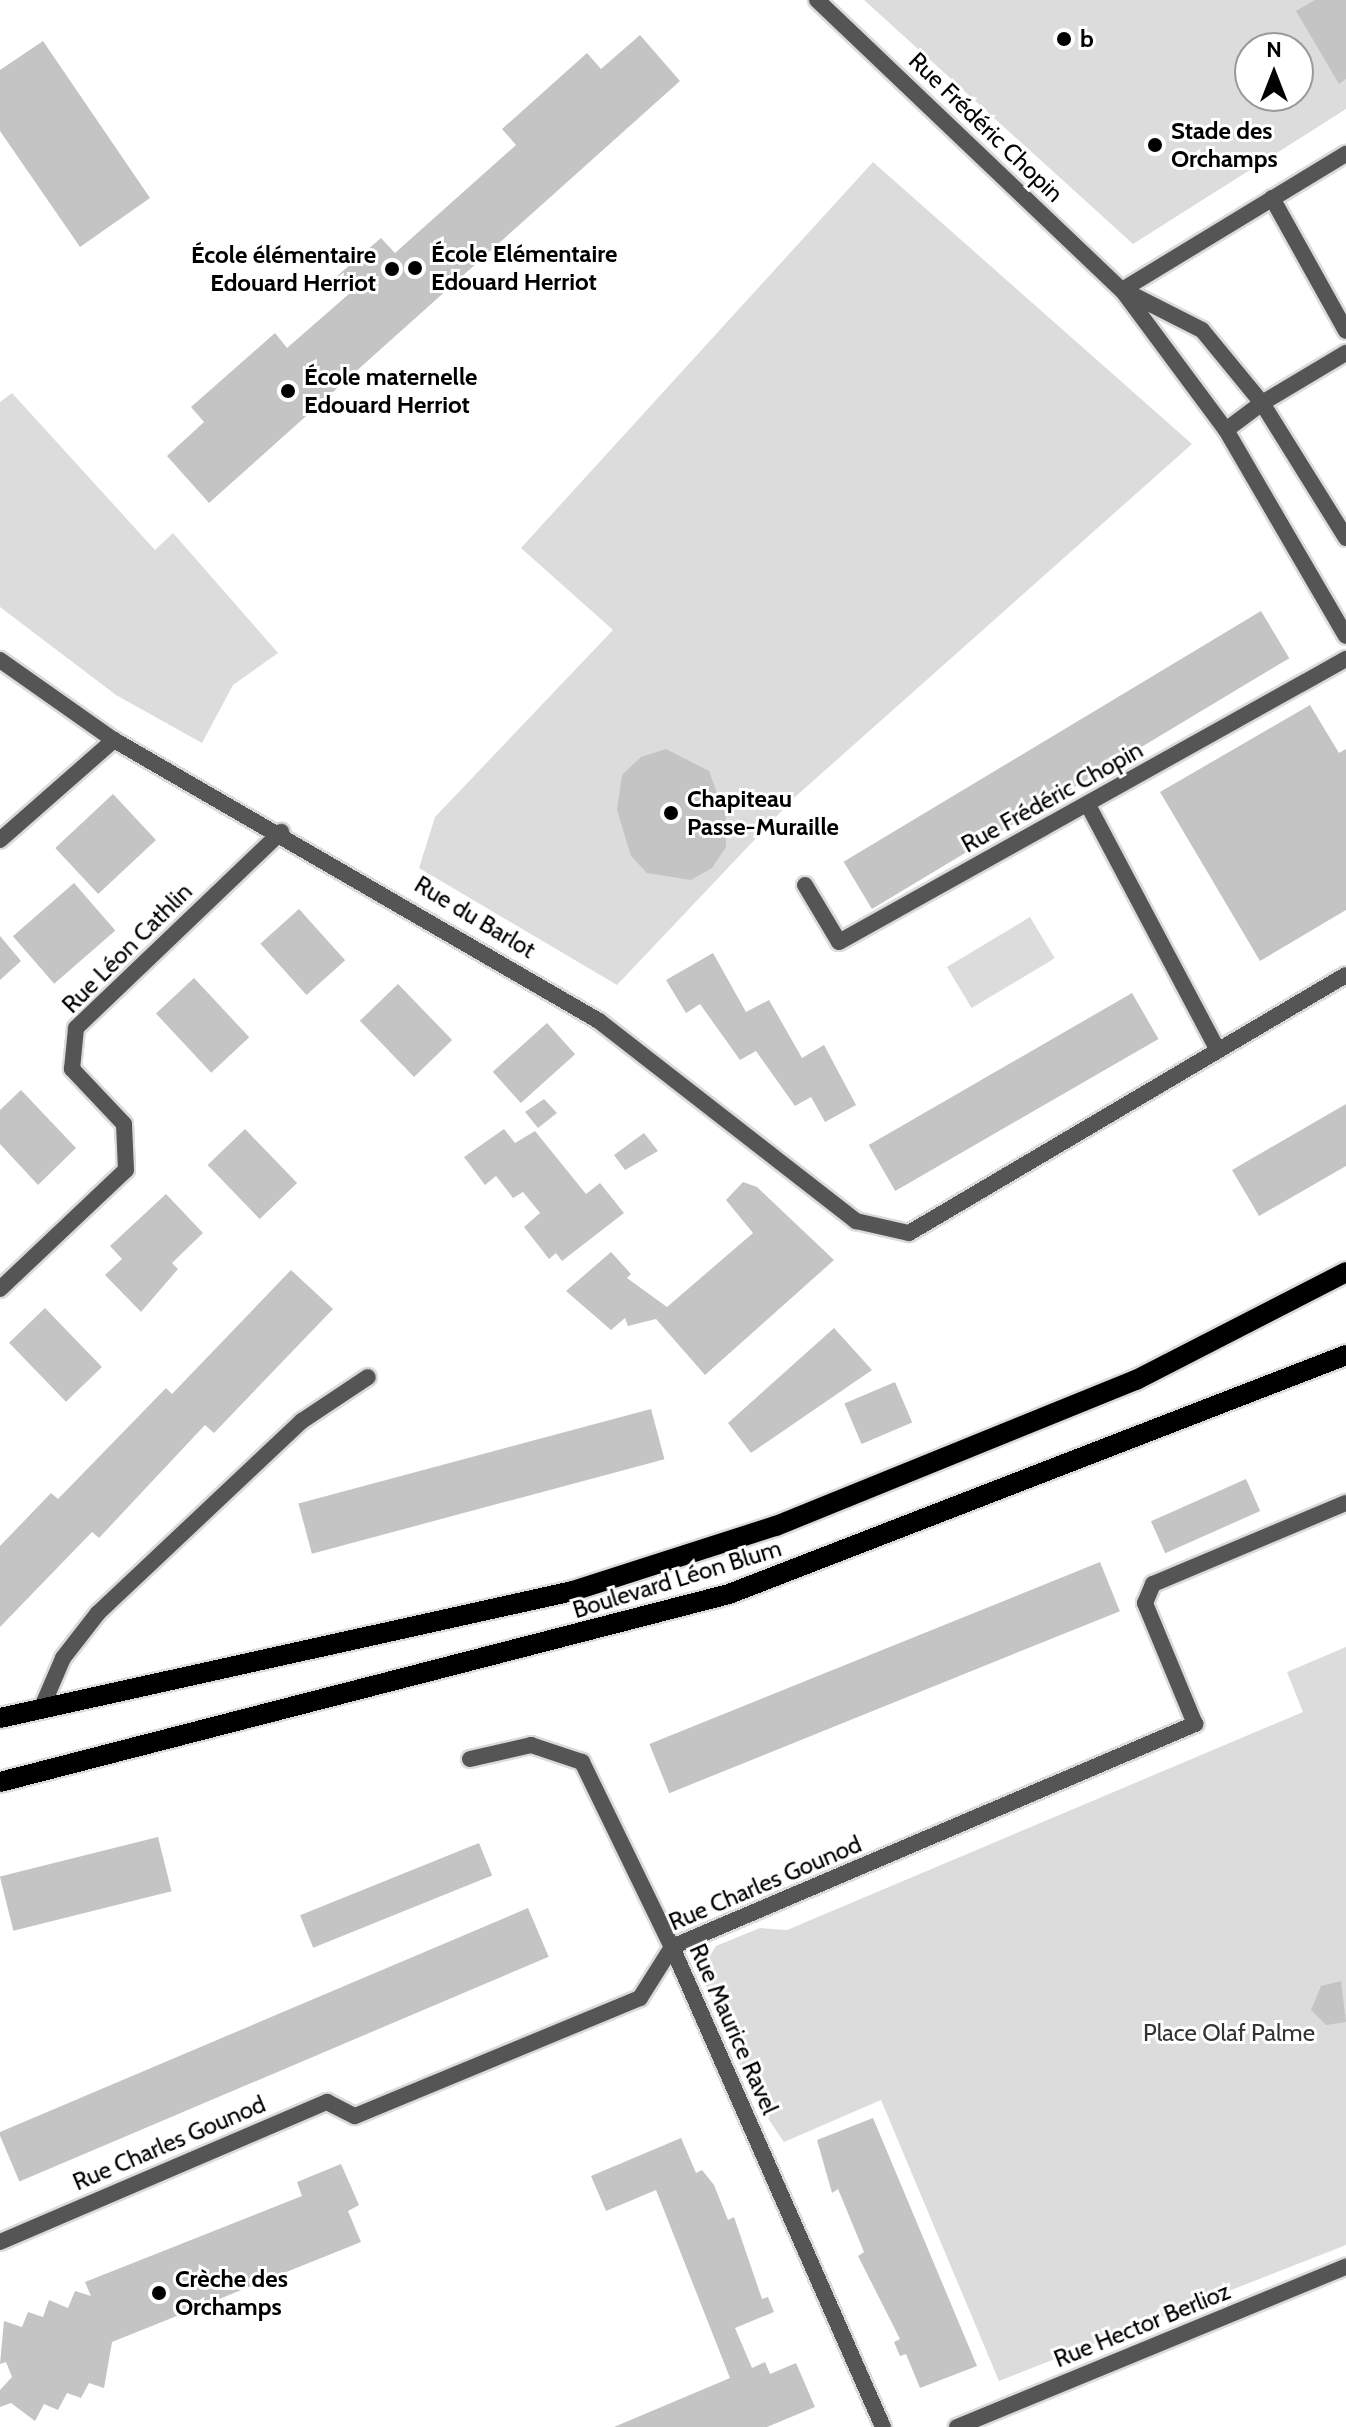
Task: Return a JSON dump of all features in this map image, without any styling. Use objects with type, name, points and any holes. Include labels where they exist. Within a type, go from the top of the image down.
[{"type":"main road","name":"Boulevard Léon Blum","points":[[0,1718],[573,1591],[776,1526],[1136,1380],[1346,1272]]},
{"type":"main road","name":"Boulevard Léon Blum","points":[[0,1782],[729,1594],[1346,1355]]},
{"type":"street","name":"Rue Frédéric Chopin","points":[[817,0],[1122,290],[1226,430],[1346,636]]},
{"type":"street","points":[[1122,290],[1346,154]]},
{"type":"street","points":[[1272,198],[1346,331]]},
{"type":"street","name":"Rue Frédéric Chopin","points":[[1122,290],[1202,330],[1262,403],[1346,538]]},
{"type":"street","points":[[1226,430],[1262,403],[1346,353]]},
{"type":"street","name":"Rue Frédéric Chopin","points":[[805,885],[839,942],[1346,659]]},
{"type":"street","name":"Rue du Barlot","points":[[0,660],[114,740],[281,832],[599,1021],[856,1221],[909,1233],[1217,1049]]},
{"type":"street","points":[[0,840],[114,740]]},
{"type":"street","points":[[1088,805],[1217,1049],[1346,975]]},
{"type":"street","name":"Rue Léon Cathlin","points":[[0,1289],[126,1170],[124,1124],[72,1069],[76,1028],[281,832]]},
{"type":"street","points":[[42,1707],[63,1658],[98,1613],[302,1421],[368,1377]]},
{"type":"street","name":"Rue Charles Gounod","points":[[0,2242],[327,2102],[355,2116],[640,1998],[672,1947],[1195,1724],[1145,1603],[1153,1584],[1346,1503]]},
{"type":"street","name":"Rue Maurice Ravel","points":[[470,1759],[531,1745],[582,1762],[672,1947],[883,2427]]},
{"type":"street","name":"Rue Hector Berlioz","points":[[957,2427],[1346,2267]]},
{"type":"green space","name":"Stade des Orchamps","points":[[864,0],[1346,0],[1346,109],[1133,244]]},
{"type":"green space","points":[[873,162],[1192,444],[795,797],[617,985],[419,868],[435,817],[613,630],[521,548]]},
{"type":"green space","points":[[12,393],[155,550],[173,533],[278,653],[233,685],[202,743],[116,695],[0,607],[0,402]]},
{"type":"green space","points":[[1030,917],[1055,958],[972,1008],[947,967]]},
{"type":"green space","name":"Place Olaf Palme","points":[[1346,1647],[1346,2245],[999,2381],[881,2100],[784,2142],[755,2099],[699,1972],[716,1946],[760,1928],[787,1930],[1303,1712],[1287,1672]]},
{"type":"building","points":[[1315,0],[1346,0],[1346,79],[1339,84],[1314,42],[1314,32],[1308,32],[1296,11]]},
{"type":"building","points":[[640,35],[680,81],[209,503],[167,456],[204,422],[191,407],[275,333],[287,348],[350,293],[336,277],[381,238],[395,253],[516,145],[502,129],[587,53],[601,69]]},
{"type":"building","points":[[43,41],[150,198],[80,247],[0,131],[0,70]]},
{"type":"building","points":[[1261,611],[1289,658],[872,909],[844,862]]},
{"type":"building","points":[[1310,705],[1339,753],[1346,749],[1346,910],[1260,961],[1160,792]]},
{"type":"building","name":"Chapiteau Passe-Muraille","points":[[666,749],[709,771],[726,817],[726,847],[712,868],[691,880],[647,873],[631,856],[617,810],[622,775],[641,757]]},
{"type":"building","points":[[113,794],[156,840],[98,894],[55,848]]},
{"type":"building","points":[[74,883],[115,931],[54,984],[13,936]]},
{"type":"building","points":[[299,909],[345,960],[307,995],[260,944]]},
{"type":"building","points":[[0,936],[21,961],[0,980]]},
{"type":"building","points":[[713,953],[746,1012],[769,1000],[802,1058],[824,1045],[856,1105],[825,1122],[811,1097],[795,1106],[756,1051],[740,1060],[700,1004],[686,1013],[666,980]]},
{"type":"building","points":[[194,978],[249,1037],[211,1073],[156,1013]]},
{"type":"building","points":[[398,984],[452,1040],[414,1077],[360,1021]]},
{"type":"building","points":[[1132,993],[1158,1039],[895,1191],[869,1145]]},
{"type":"building","points":[[547,1023],[575,1054],[521,1103],[493,1072]]},
{"type":"building","points":[[21,1090],[76,1148],[38,1185],[0,1144],[0,1110]]},
{"type":"building","points":[[544,1099],[557,1113],[538,1128],[525,1112]]},
{"type":"building","points":[[1346,1104],[1346,1166],[1259,1216],[1232,1170]]},
{"type":"building","points":[[245,1129],[297,1183],[260,1219],[208,1165]]},
{"type":"building","points":[[504,1129],[515,1143],[535,1131],[586,1194],[600,1183],[624,1213],[562,1261],[556,1253],[549,1259],[524,1227],[540,1213],[523,1192],[513,1198],[496,1176],[485,1185],[464,1157]]},
{"type":"building","points":[[644,1133],[658,1151],[625,1170],[614,1155]]},
{"type":"building","points":[[743,1182],[757,1187],[834,1260],[705,1375],[656,1319],[628,1326],[625,1318],[611,1330],[566,1291],[611,1252],[631,1274],[627,1278],[667,1307],[753,1233],[726,1200]]},
{"type":"building","points":[[166,1194],[203,1233],[172,1263],[178,1269],[141,1312],[105,1275],[122,1259],[110,1246]]},
{"type":"building","points":[[291,1270],[333,1309],[214,1433],[205,1425],[99,1538],[92,1532],[0,1627],[0,1546],[51,1493],[58,1499],[166,1388],[172,1394]]},
{"type":"building","points":[[45,1308],[102,1367],[66,1402],[9,1343]]},
{"type":"building","points":[[834,1328],[872,1370],[751,1453],[728,1423]]},
{"type":"building","points":[[895,1382],[912,1423],[862,1444],[844,1403]]},
{"type":"building","points":[[651,1409],[664,1459],[312,1554],[298,1503]]},
{"type":"building","points":[[1246,1479],[1260,1511],[1165,1553],[1151,1521]]},
{"type":"building","points":[[1100,1562],[1120,1611],[669,1793],[649,1744]]},
{"type":"building","points":[[158,1837],[172,1891],[13,1931],[0,1876]]},
{"type":"building","points":[[479,1843],[492,1875],[313,1948],[300,1915]]},
{"type":"building","points":[[528,1908],[549,1957],[19,2181],[0,2132]]},
{"type":"building","points":[[1341,1981],[1346,2022],[1326,2025],[1311,2010],[1321,1986]]},
{"type":"building","points":[[873,2118],[977,2366],[920,2388],[906,2354],[900,2356],[894,2342],[900,2339],[858,2256],[864,2252],[838,2189],[832,2193],[817,2140]]},
{"type":"building","points":[[681,2138],[696,2173],[702,2170],[714,2185],[728,2220],[734,2217],[762,2299],[768,2297],[774,2312],[735,2328],[752,2368],[765,2362],[770,2374],[796,2363],[815,2407],[767,2427],[614,2427],[730,2378],[656,2190],[606,2211],[591,2176]]},
{"type":"building","name":"Crèche des Orchamps","points":[[341,2164],[359,2205],[348,2211],[361,2242],[112,2342],[104,2388],[89,2383],[81,2398],[67,2393],[58,2410],[44,2404],[35,2421],[11,2403],[0,2407],[0,2390],[12,2377],[6,2362],[0,2364],[4,2321],[22,2327],[28,2312],[43,2317],[49,2300],[68,2308],[75,2291],[91,2296],[85,2282],[302,2196],[297,2182]]},
{"type":"place","name":"b","points":[[1064,39]]},
{"type":"place","name":"Stade des Orchamps","points":[[1155,145]]},
{"type":"place","name":"École Elémentaire Edouard Herriot","points":[[415,268]]},
{"type":"place","name":"École élémentaire Edouard Herriot","points":[[392,269]]},
{"type":"place","name":"École maternelle Edouard Herriot","points":[[288,391]]},
{"type":"place","name":"Chapiteau Passe-Muraille","points":[[671,813]]},
{"type":"place","name":"Crèche des Orchamps","points":[[159,2293]]}]
